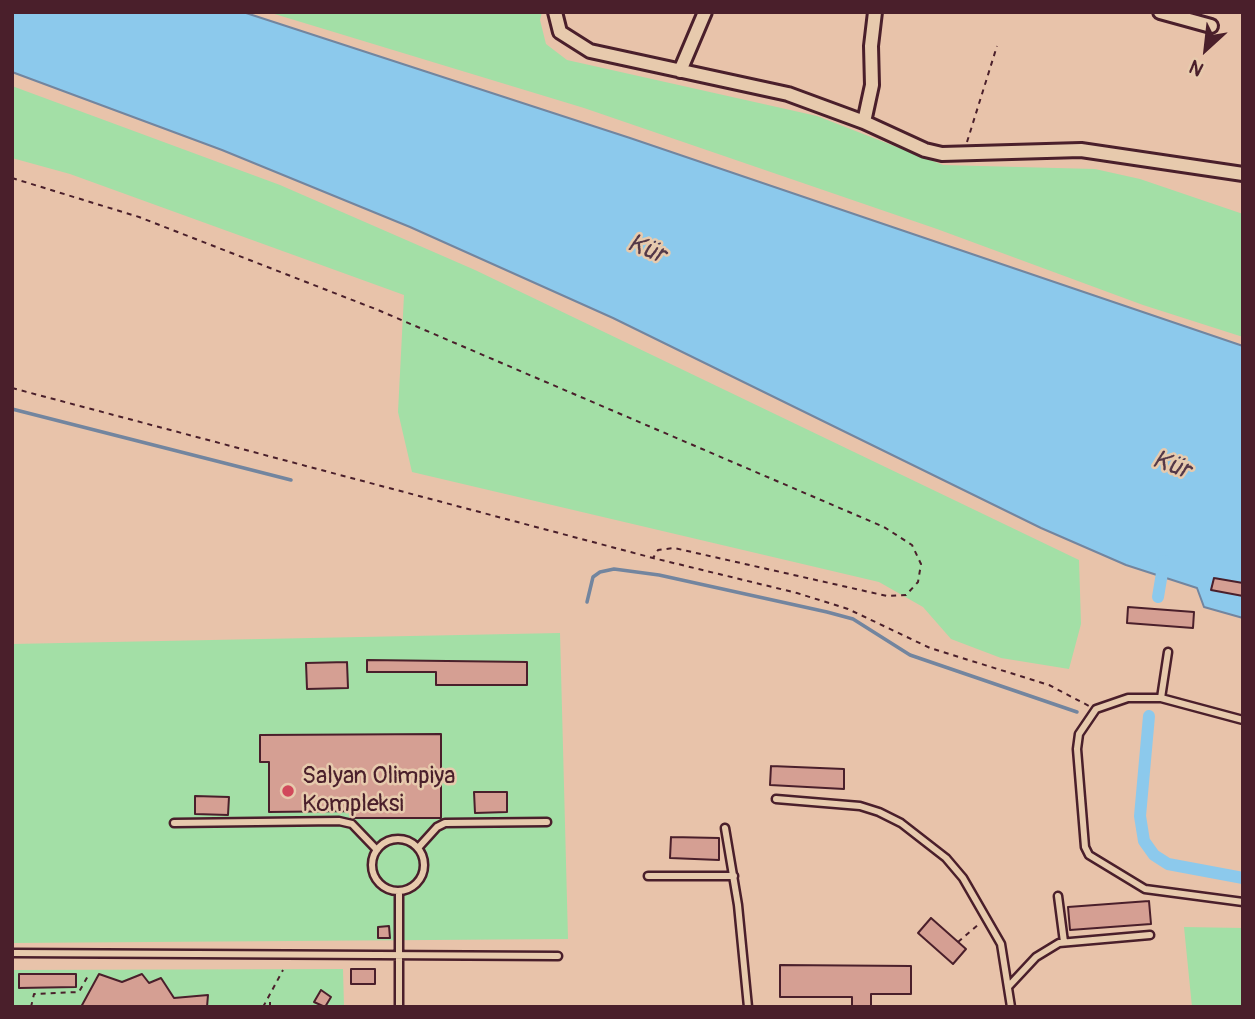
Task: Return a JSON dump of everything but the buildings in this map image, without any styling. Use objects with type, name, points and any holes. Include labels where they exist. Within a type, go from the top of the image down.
[{"type":"street","points":[[555,12],[560,32],[580,46],[788,94],[864,122],[925,150],[966,153],[1080,150],[1243,174]]},
{"type":"street","points":[[680,71],[705,12]]},
{"type":"street","points":[[864,122],[872,85],[872,39],[876,12]]},
{"type":"street","points":[[1160,12],[1211,26]]},
{"type":"lane","points":[[1161,698],[1168,652]]},
{"type":"lane","points":[[1243,720],[1161,698],[1128,698],[1096,709],[1079,734],[1077,749],[1085,847],[1089,855],[1145,889],[1243,902]]},
{"type":"lane","points":[[776,799],[859,806],[901,823],[946,858],[963,878],[1001,944],[1011,1007]]},
{"type":"lane","points":[[174,823],[339,821],[352,824],[377,850]]},
{"type":"lane","points":[[418,848],[437,827],[445,823],[547,822]]},
{"type":"lane","points":[[725,828],[748,1007]]},
{"type":"lane","points":[[397,839],[418,848],[424,864],[420,880],[414,886],[399,892],[383,887],[373,874],[371,865],[377,850],[397,839]]},
{"type":"lane","points":[[648,876],[733,876]]},
{"type":"lane","points":[[399,892],[399,1007]]},
{"type":"lane","points":[[1058,896],[1064,942]]},
{"type":"lane","points":[[1009,987],[1036,957],[1064,942],[1150,934]]},
{"type":"lane","points":[[14,953],[558,956]]},
{"type":"path","points":[[966,153],[968,134],[997,46]]},
{"type":"path","points":[[12,178],[139,217],[378,310],[884,527],[912,545],[921,564],[918,582],[906,596],[887,596],[674,548],[658,550],[653,558]]},
{"type":"path","points":[[12,388],[653,558],[797,593],[848,609],[930,648],[1049,685],[1096,709]]},
{"type":"path","points":[[958,942],[985,919]]},
{"type":"path","points":[[263,1007],[284,970]]},
{"type":"path","points":[[31,1007],[34,994],[79,992],[89,974]]},
{"type":"path","points":[[270,995],[270,1007]]},
{"type":"green space","points":[[268,12],[542,12],[540,20],[546,44],[567,60],[817,116],[943,165],[1095,169],[1140,179],[1243,214],[1243,337],[1143,305],[937,229],[584,108]]},
{"type":"green space","points":[[12,86],[280,185],[475,270],[1079,560],[1081,624],[1069,669],[1001,658],[951,639],[923,607],[879,582],[412,472],[398,412],[404,295],[70,174],[12,158]]},
{"type":"green space","name":"Salyan Olimpiya Kompleksi","points":[[560,633],[568,939],[12,943],[12,644]]},
{"type":"green space","points":[[1184,927],[1243,928],[1243,1007],[1192,1007]]},
{"type":"green space","points":[[343,969],[344,1007],[14,1007],[12,970]]},
{"type":"water","name":"Kür","points":[[12,12],[243,12],[630,138],[1243,346],[1243,618],[1204,607],[1197,588],[1126,565],[1041,528],[613,318],[410,227],[222,150],[12,72]]},
{"type":"waterway","points":[[12,409],[291,480]]},
{"type":"waterway","points":[[1158,597],[1164,561]]},
{"type":"waterway","points":[[587,602],[593,577],[600,572],[614,569],[659,575],[827,612],[853,619],[910,655],[1077,712]]},
{"type":"waterway","points":[[1149,716],[1140,816],[1144,841],[1154,855],[1168,864],[1243,878]]},
{"type":"place","name":"Salyan Olimpiya Kompleksi","points":[[288,791]]}]
